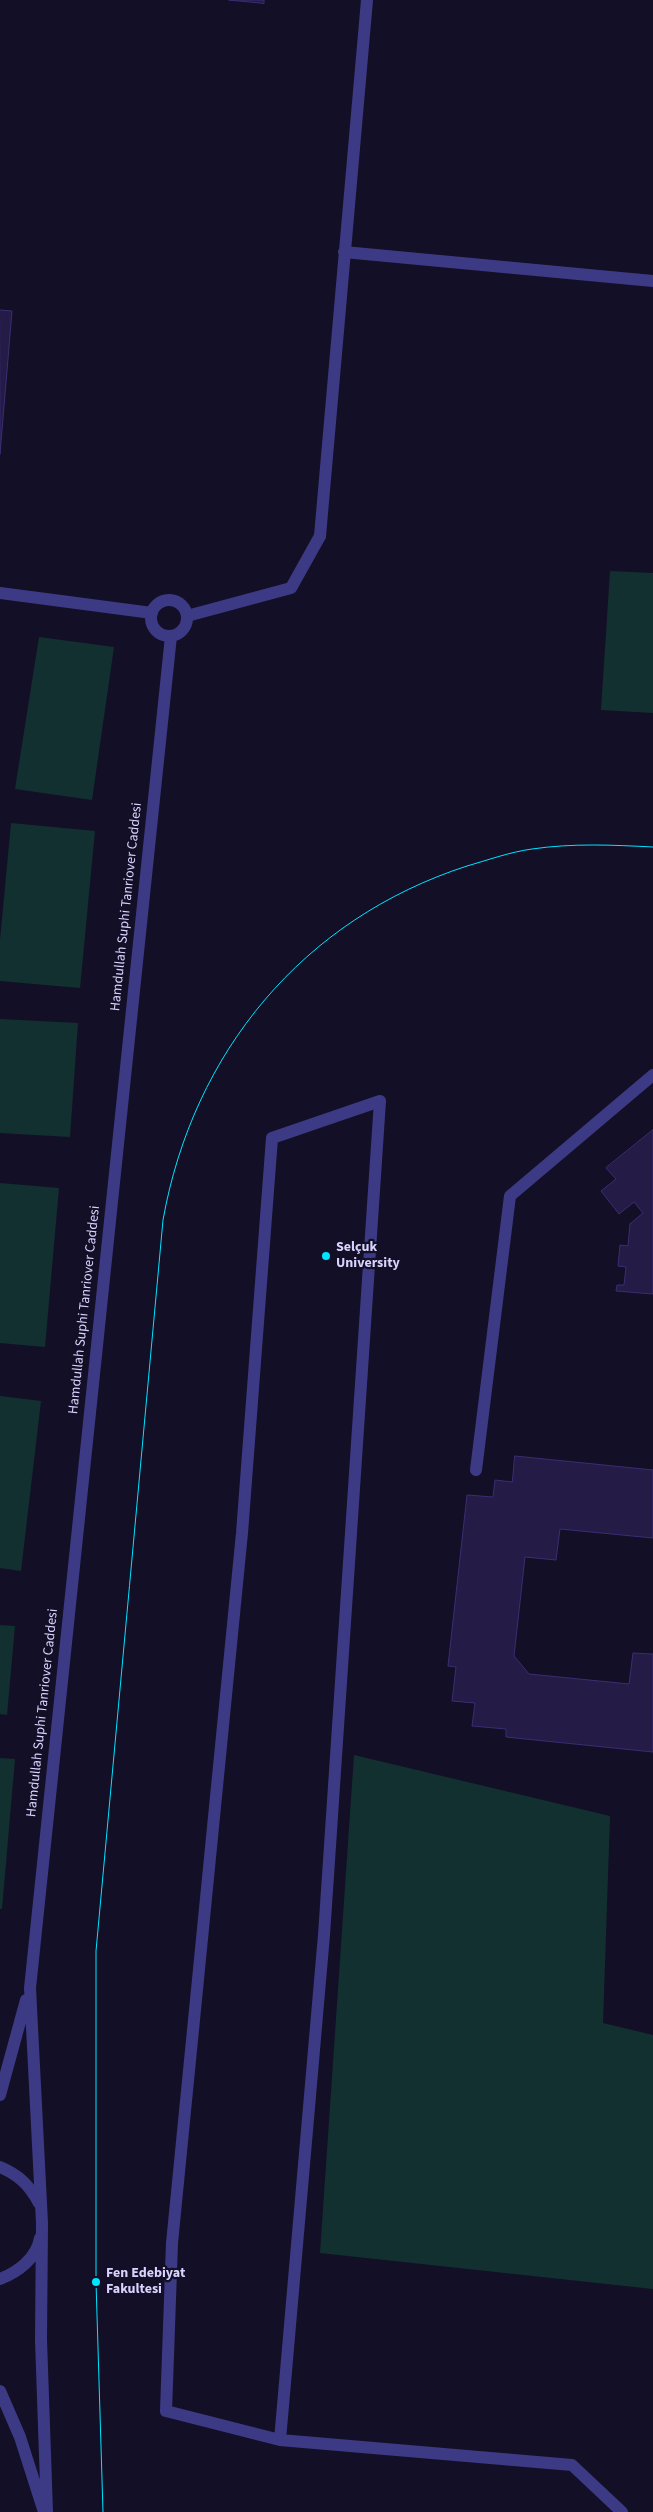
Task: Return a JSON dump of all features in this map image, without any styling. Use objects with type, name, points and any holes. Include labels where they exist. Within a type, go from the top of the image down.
[{"type":"street","points":[[187,616],[291,588],[320,536],[366,0]]},
{"type":"street","points":[[344,252],[653,281]]},
{"type":"street","points":[[0,593],[152,613]]},
{"type":"street","points":[[170,600],[181,605],[187,616],[181,631],[171,636],[156,630],[152,613],[159,603],[170,600]]},
{"type":"street","name":"Hamdullah Suphi Tanriover Caddesi","points":[[30,1988],[171,636]]},
{"type":"street","points":[[476,1470],[510,1196],[653,1075]]},
{"type":"street","points":[[280,2440],[324,1935],[380,1101],[272,1138],[242,1533],[172,2243],[166,2411],[280,2440],[572,2465],[622,2512]]},
{"type":"street","points":[[0,2095],[30,1988]]},
{"type":"street","points":[[30,1988],[42,2223],[41,2340],[46,2512]]},
{"type":"street","points":[[0,2167],[14,2173],[29,2186],[39,2203],[42,2223],[39,2243],[29,2261],[13,2274],[0,2279]]},
{"type":"street","points":[[0,2391],[20,2437],[46,2512]]},
{"type":"green space","points":[[610,571],[653,573],[653,713],[601,710]]},
{"type":"green space","points":[[39,637],[114,647],[92,800],[15,789]]},
{"type":"green space","points":[[11,823],[95,831],[80,988],[0,981],[0,940]]},
{"type":"green space","points":[[0,1019],[78,1023],[70,1137],[0,1133]]},
{"type":"green space","points":[[0,1183],[59,1188],[45,1347],[0,1343]]},
{"type":"green space","points":[[0,1396],[41,1401],[21,1571],[0,1568]]},
{"type":"green space","points":[[0,1625],[15,1626],[7,1715],[0,1714]]},
{"type":"green space","points":[[354,1755],[610,1816],[603,2023],[653,2035],[653,2289],[320,2253]]},
{"type":"green space","points":[[0,1758],[15,1759],[2,1909],[0,1909]]},
{"type":"building","points":[[229,0],[264,0],[264,3]]},
{"type":"building","points":[[0,310],[12,311],[0,454]]},
{"type":"building","points":[[653,1130],[653,1294],[616,1291],[617,1285],[624,1285],[626,1267],[618,1266],[620,1245],[628,1246],[630,1224],[643,1213],[634,1202],[619,1214],[601,1191],[616,1179],[606,1168]]},
{"type":"building","points":[[515,1456],[653,1470],[653,1538],[560,1529],[556,1560],[525,1557],[514,1656],[529,1674],[629,1684],[633,1653],[653,1654],[653,1752],[506,1737],[506,1729],[472,1726],[475,1703],[452,1701],[456,1667],[448,1666],[467,1495],[493,1497],[495,1480],[512,1482]]},
{"type":"tram line","points":[[103,2512],[96,2282],[96,1951],[163,1220],[178,1159],[200,1101],[229,1048],[265,1000],[307,957],[355,920],[408,890],[467,866],[499,856],[532,849],[578,845],[653,847]]},
{"type":"place","name":"Selçuk University","points":[[326,1256]]},
{"type":"place","name":"Fen Edebiyat Fakultesi","points":[[96,2282]]}]
